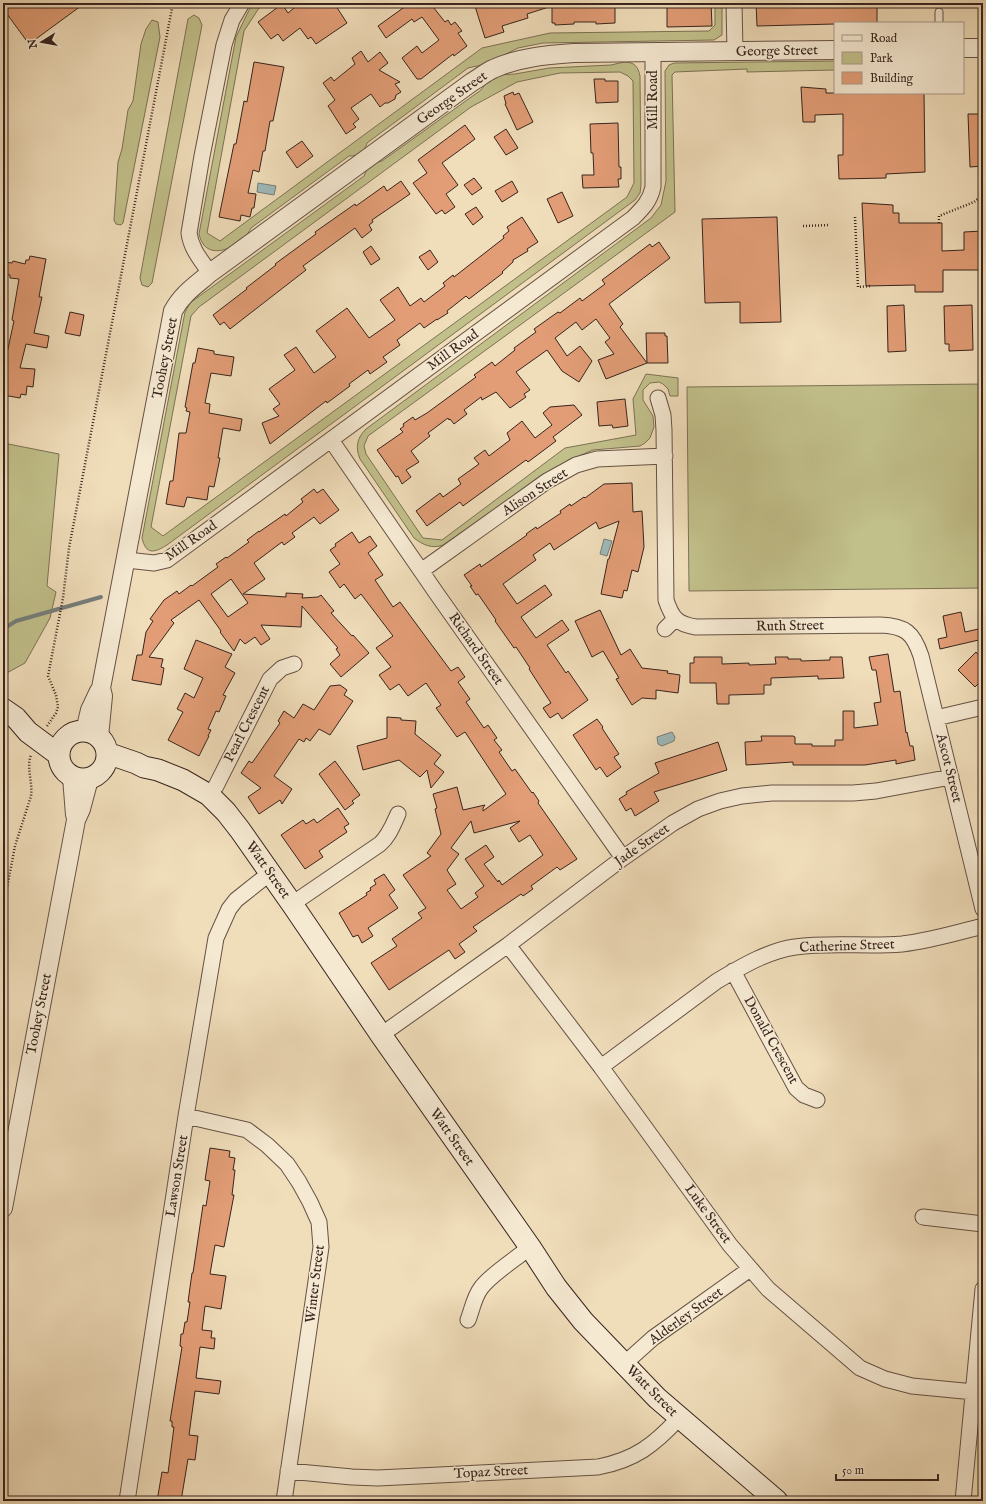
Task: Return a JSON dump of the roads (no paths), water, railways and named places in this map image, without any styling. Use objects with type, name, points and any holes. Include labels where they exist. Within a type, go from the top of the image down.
[{"type":"main road","points":[[9,714],[28,732],[62,747]]},
{"type":"main road","points":[[74,733],[92,758],[62,767],[62,747],[74,733]]},
{"type":"main road","name":"Watt Street","points":[[92,758],[125,770],[144,767],[158,770],[183,780],[209,795],[216,802],[236,824],[381,1035],[530,1247],[556,1287],[583,1321],[651,1393],[777,1501]]},
{"type":"street","points":[[210,273],[193,248],[189,233],[224,45],[232,20],[242,3]]},
{"type":"street","points":[[734,3],[735,51]]},
{"type":"street","points":[[964,48],[983,48]]},
{"type":"street","name":"George Street","points":[[210,273],[472,82],[493,69],[514,62],[541,56],[575,53],[834,50]]},
{"type":"street","name":"Mill Road","points":[[127,560],[154,563],[167,560],[633,218],[643,209],[650,198],[653,187],[653,53]]},
{"type":"street","name":"Toohey Street","points":[[3,1208],[76,820],[92,758],[103,696],[101,688],[127,560],[173,311],[185,293],[210,273]]},
{"type":"street","name":"Ruth Street","points":[[658,398],[663,415],[666,600],[670,624],[696,628],[880,625],[893,626],[907,631]]},
{"type":"street","name":"Richard Street","points":[[331,440],[421,571],[623,858]]},
{"type":"street","name":"Alison Street","points":[[421,571],[547,481],[576,465],[597,459],[664,456]]},
{"type":"street","name":"Ascot Street","points":[[907,631],[917,644],[921,656],[951,777],[978,867],[983,909]]},
{"type":"street","name":"Pearl Crescent","points":[[209,795],[216,786],[270,678],[282,668],[294,664]]},
{"type":"street","points":[[936,718],[983,707]]},
{"type":"street","name":"Jade Street","points":[[381,1035],[508,945],[623,858],[673,823],[698,809],[720,801],[742,796],[772,793],[854,793],[951,777]]},
{"type":"street","points":[[292,904],[380,844],[391,830],[398,814]]},
{"type":"street","name":"Lawson Street","points":[[127,1501],[186,1116],[216,938],[229,909],[236,900],[270,873]]},
{"type":"street","name":"Catherine Street","points":[[600,1067],[717,981],[733,971],[774,953],[794,947],[813,945],[878,946],[903,944],[928,940],[983,926]]},
{"type":"street","name":"Luke Street","points":[[508,945],[600,1067],[730,1245],[774,1294],[860,1368],[885,1379],[912,1386],[974,1392]]},
{"type":"street","name":"Donald Crescent","points":[[733,971],[793,1083],[804,1095],[817,1100]]},
{"type":"street","name":"Winter Street","points":[[186,1116],[246,1130],[267,1144],[287,1164],[299,1182],[319,1222],[322,1247],[284,1501]]},
{"type":"street","points":[[923,1217],[983,1224]]},
{"type":"street","points":[[468,1320],[476,1296],[481,1287],[530,1247]]},
{"type":"street","name":"Alderley Street","points":[[624,1364],[653,1338],[750,1269]]},
{"type":"street","points":[[963,1501],[983,1289]]},
{"type":"street","name":"Topaz Street","points":[[288,1471],[352,1478],[378,1478],[598,1467],[613,1464],[644,1450],[668,1430],[679,1418]]},
{"type":"lane","points":[[939,22],[940,12]]},
{"type":"water","points":[[258,183],[276,186],[274,195],[257,192]]},
{"type":"water","points":[[604,539],[612,541],[607,556],[600,554]]},
{"type":"water","points":[[672,732],[675,737],[674,741],[662,746],[658,744],[657,737]]},
{"type":"waterway","points":[[3,629],[16,621],[101,597]]}]
